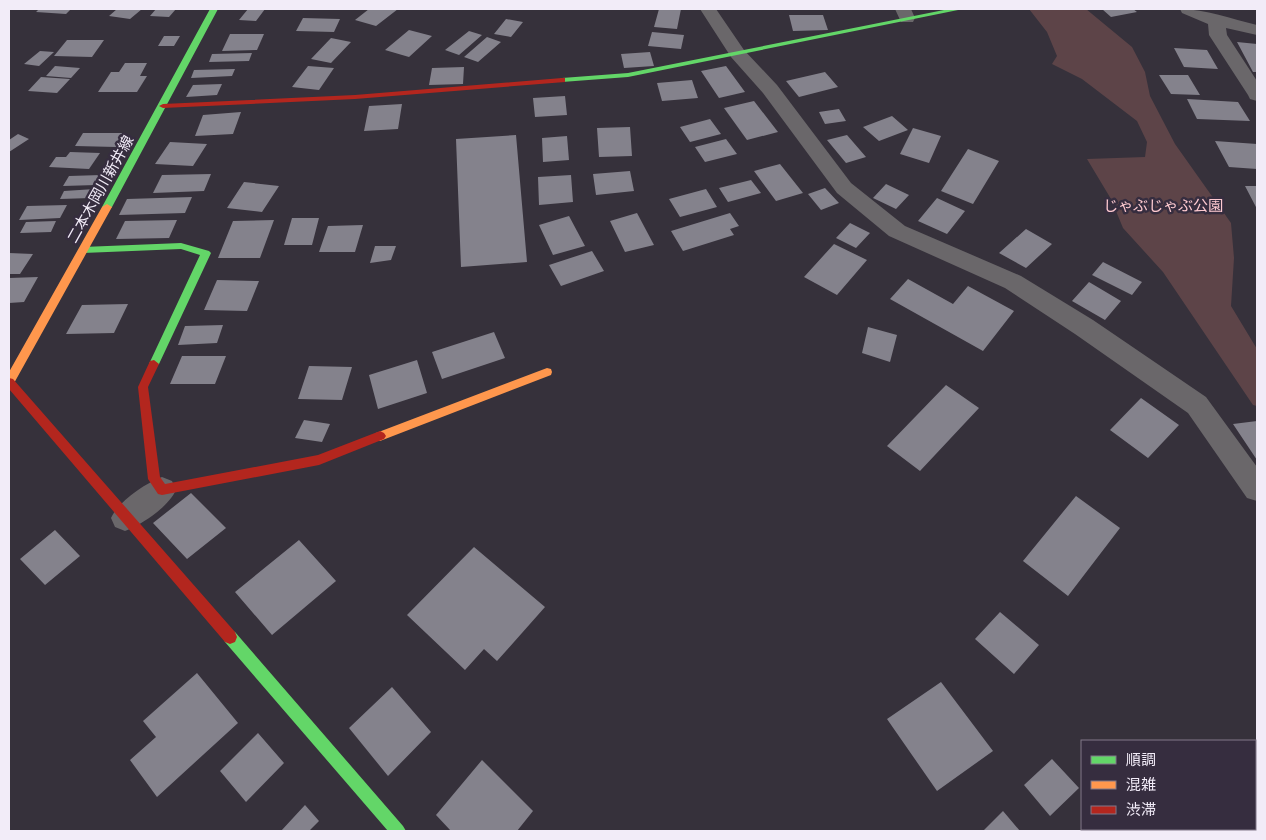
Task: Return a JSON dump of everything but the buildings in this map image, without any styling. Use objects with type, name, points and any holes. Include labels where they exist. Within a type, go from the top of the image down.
[{"type":"street","name":"二本木岡川新井線","points":[[9,382],[163,106],[214,9]]},
{"type":"street","points":[[708,9],[737,53],[770,89],[844,188],[860,202],[897,231],[1013,282],[1084,327],[1197,405],[1257,489]]},
{"type":"street","points":[[163,106],[355,97],[628,75],[737,53],[905,14],[959,9]]},
{"type":"street","points":[[1188,9],[1216,22],[1257,30]]},
{"type":"street","points":[[1216,22],[1218,35],[1257,95]]},
{"type":"street","points":[[83,250],[181,246],[206,253],[142,387],[154,479],[162,490]]},
{"type":"street","points":[[125,518],[162,490],[319,460],[547,372]]},
{"type":"street","points":[[9,382],[398,831]]},
{"type":"green space","name":"じゃぶじゃぶ公園","points":[[1029,9],[1086,9],[1132,47],[1145,72],[1150,96],[1175,144],[1231,223],[1234,258],[1231,306],[1257,349],[1257,406],[1253,405],[1163,272],[1123,228],[1111,199],[1087,159],[1145,157],[1147,142],[1137,121],[1082,79],[1052,64],[1057,56],[1047,32]]},
{"type":"traffic: fast","points":[[107,207],[214,9]]},
{"type":"traffic: fast","points":[[562,80],[628,75],[959,9]]},
{"type":"traffic: fast","points":[[83,250],[181,246],[206,253],[154,364]]},
{"type":"traffic: fast","points":[[230,637],[398,831]]},
{"type":"traffic: slow","points":[[9,382],[107,207]]},
{"type":"traffic: slow","points":[[380,436],[547,372]]},
{"type":"traffic: jam","points":[[163,106],[355,97],[562,80]]},
{"type":"traffic: jam","points":[[154,364],[143,387],[154,479],[162,490],[319,460],[380,436]]},
{"type":"traffic: jam","points":[[9,382],[230,637]]}]
